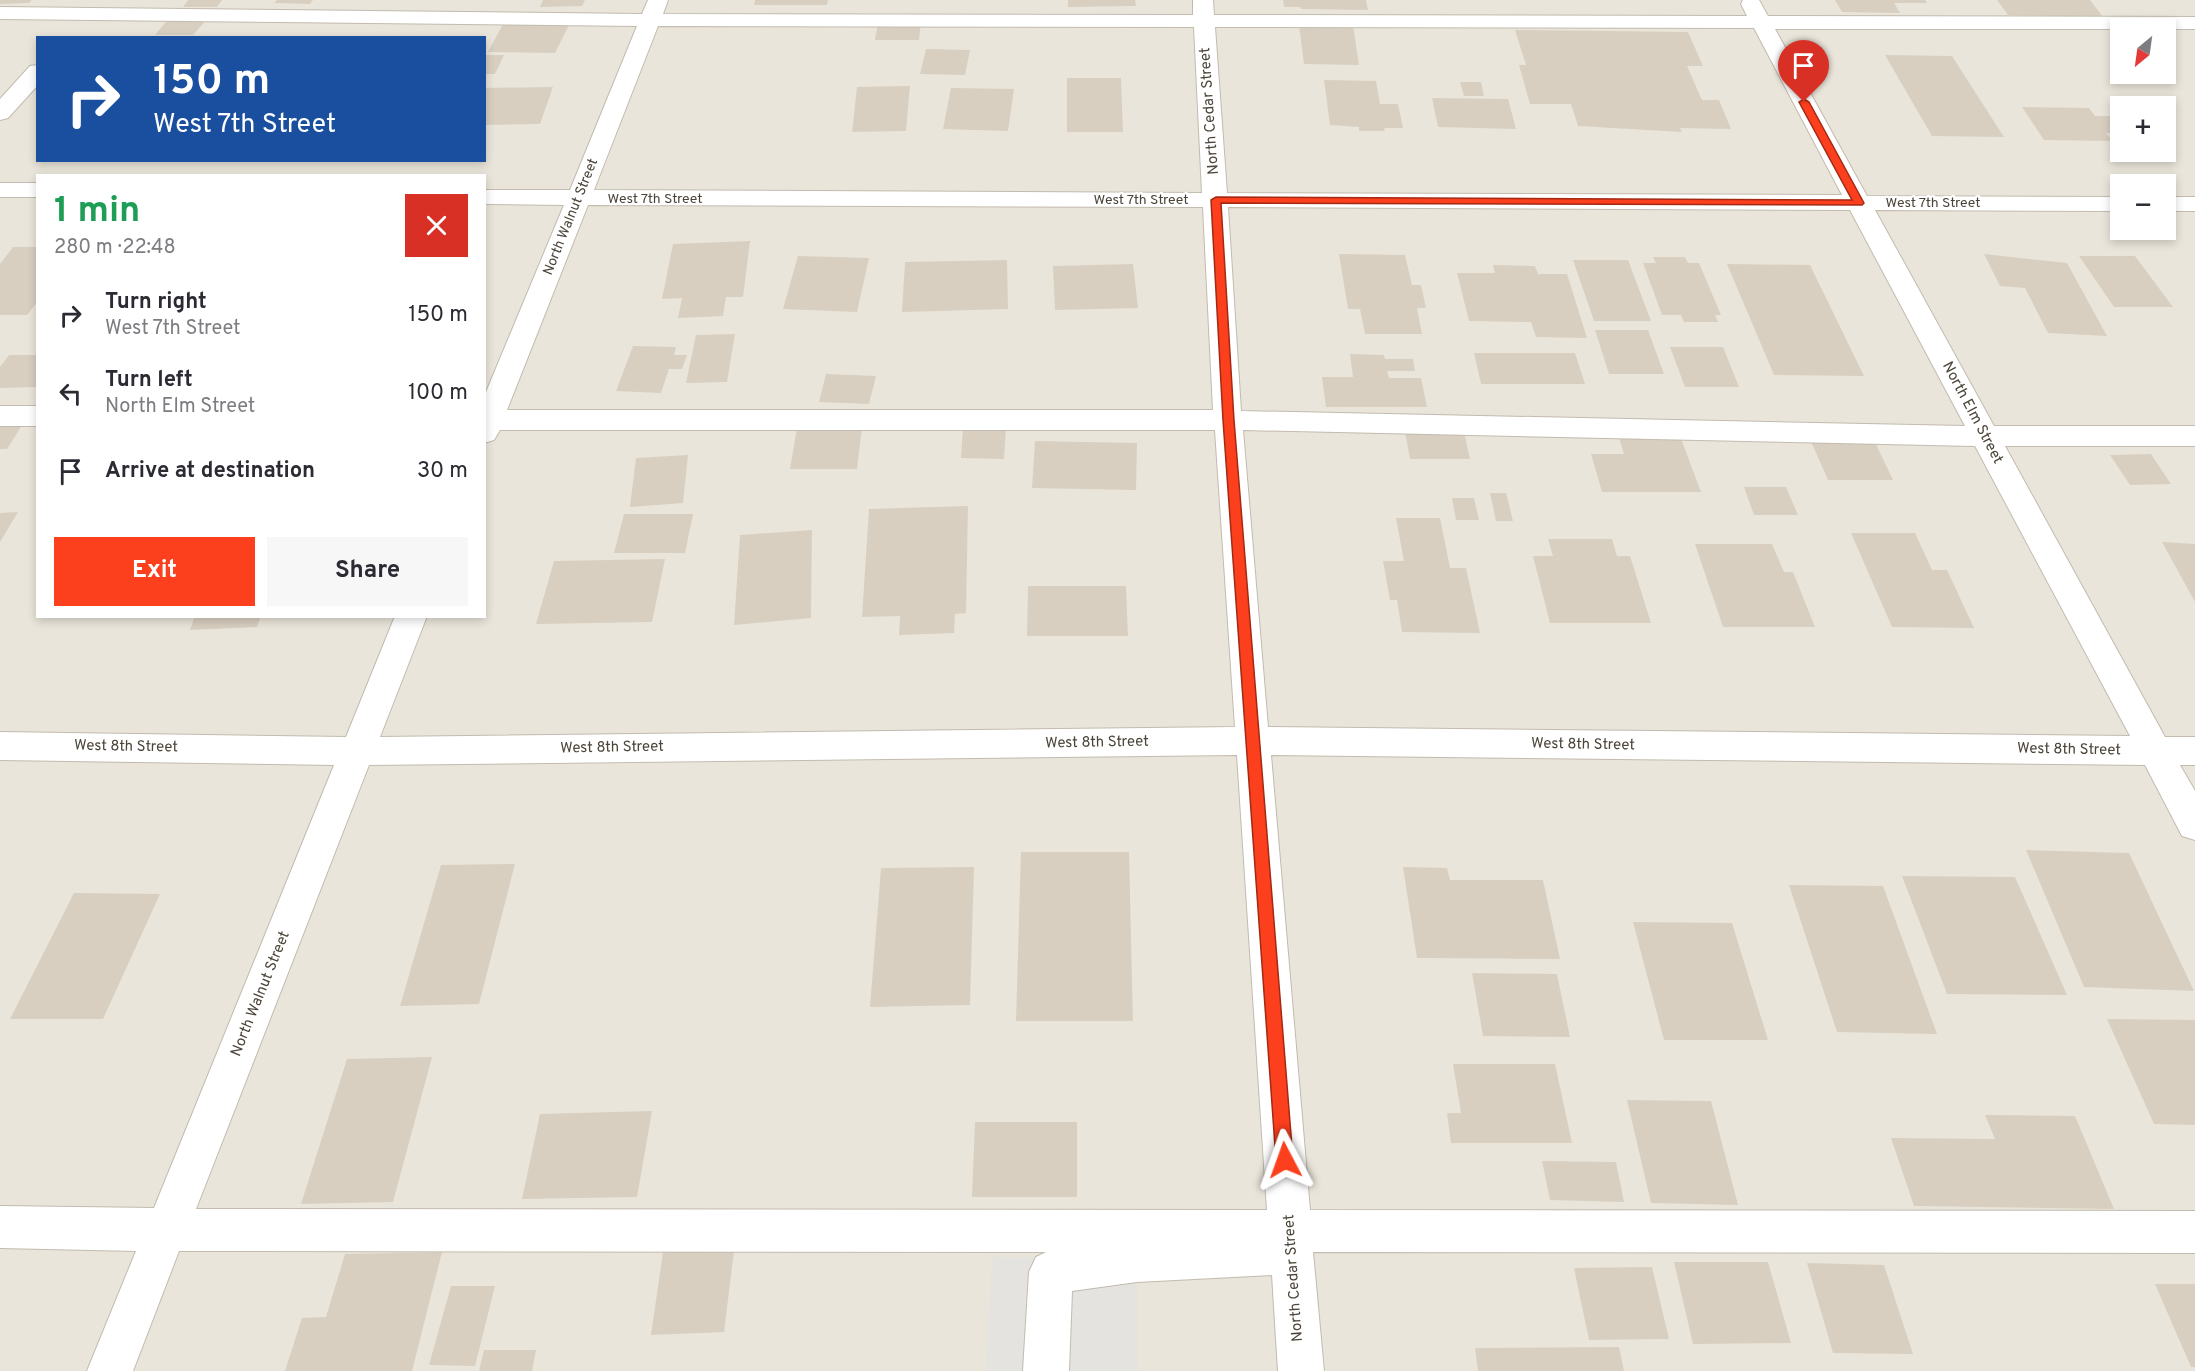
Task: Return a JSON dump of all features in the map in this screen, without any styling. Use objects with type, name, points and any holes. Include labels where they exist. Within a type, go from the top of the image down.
[{"type":"street","points":[[69,36],[94,7]]},
{"type":"street","points":[[0,13],[94,7],[654,10],[1755,10],[2195,23]]},
{"type":"street","name":"North Walnut Street","points":[[486,425],[654,10]]},
{"type":"street","name":"North Cedar Street","points":[[1203,10],[1228,420],[1301,1371]]},
{"type":"street","name":"North Elm Street","points":[[1755,10],[2195,825]]},
{"type":"street","points":[[0,113],[36,73]]},
{"type":"street","points":[[0,190],[36,190]]},
{"type":"street","name":"West 7th Street","points":[[486,197],[2110,204]]},
{"type":"street","points":[[2176,204],[2195,204]]},
{"type":"street","points":[[0,416],[36,416]]},
{"type":"street","points":[[486,425],[1228,420],[1985,436],[2195,436]]},
{"type":"street","name":"North Walnut Street","points":[[110,1371],[410,618]]},
{"type":"street","name":"West 8th Street","points":[[0,746],[358,751],[1253,741],[2195,751]]},
{"type":"street","points":[[0,1227],[1291,1241],[2195,1232]]},
{"type":"street","points":[[1046,1371],[1052,1272],[1291,1241]]},
{"type":"shaded area","points":[[0,0],[2195,0],[2195,1371],[0,1371]]},
{"type":"shaded area","points":[[992,1257],[1137,1260],[1138,1371],[986,1371]]},
{"type":"building","points":[[0,0],[32,0],[29,3],[0,4]]},
{"type":"building","points":[[188,0],[222,0],[217,7],[183,7]]},
{"type":"building","points":[[277,0],[313,0],[310,4],[274,3]]},
{"type":"building","points":[[543,0],[585,0],[582,6],[540,7]]},
{"type":"building","points":[[755,0],[828,0],[827,5],[754,5]]},
{"type":"building","points":[[1068,0],[1135,0],[1136,6],[1068,7]]},
{"type":"building","points":[[1283,0],[1366,0],[1368,10],[1284,7]]},
{"type":"building","points":[[1835,0],[1925,0],[1927,3],[1894,3],[1900,13],[1842,12]]},
{"type":"building","points":[[1997,0],[2090,0],[2103,17],[2008,15]]},
{"type":"building","points":[[170,17],[208,18],[193,35],[155,35]]},
{"type":"building","points":[[921,22],[919,40],[875,40],[878,23]]},
{"type":"building","points":[[503,24],[569,25],[555,53],[488,52]]},
{"type":"building","points":[[1299,25],[1353,25],[1359,65],[1304,64]]},
{"type":"building","points":[[1515,30],[1688,32],[1703,66],[1687,66],[1702,100],[1719,100],[1731,129],[1680,128],[1682,132],[1578,126],[1571,104],[1530,104],[1519,65],[1526,65]]},
{"type":"building","points":[[926,49],[970,50],[965,75],[920,74]]},
{"type":"building","points":[[486,55],[504,55],[495,74],[486,74]]},
{"type":"building","points":[[1885,55],[1952,56],[2004,137],[1932,136]]},
{"type":"building","points":[[1067,78],[1121,78],[1123,132],[1067,132]]},
{"type":"building","points":[[1324,80],[1376,81],[1380,104],[1398,104],[1403,128],[1359,131],[1359,127],[1330,125]]},
{"type":"building","points":[[1460,82],[1481,82],[1484,96],[1464,96]]},
{"type":"building","points":[[910,86],[906,131],[852,132],[857,87]]},
{"type":"building","points":[[553,87],[540,124],[486,125],[486,88]]},
{"type":"building","points":[[951,88],[1014,89],[1008,131],[943,129]]},
{"type":"building","points":[[1432,98],[1508,99],[1516,129],[1438,127]]},
{"type":"building","points":[[2022,107],[2089,108],[2095,116],[2110,116],[2110,133],[2106,133],[2110,141],[2044,140]]},
{"type":"building","points":[[750,241],[743,297],[726,297],[723,316],[678,318],[682,298],[662,299],[673,244]]},
{"type":"building","points":[[13,247],[36,247],[36,304],[27,315],[0,315],[0,264]]},
{"type":"building","points":[[1339,254],[1405,255],[1412,285],[1421,285],[1426,308],[1417,308],[1422,334],[1365,334],[1360,309],[1348,309]]},
{"type":"building","points":[[1984,254],[2067,263],[2107,336],[2048,333],[2025,288],[2000,286]]},
{"type":"building","points":[[798,256],[869,258],[857,312],[783,309]]},
{"type":"building","points":[[2079,256],[2135,256],[2173,307],[2114,307]]},
{"type":"building","points":[[1653,257],[1685,257],[1688,263],[1699,263],[1721,315],[1715,315],[1718,322],[1684,322],[1681,315],[1662,315],[1643,263],[1656,263]]},
{"type":"building","points":[[1007,260],[1008,309],[902,312],[905,262]]},
{"type":"building","points":[[1573,260],[1628,260],[1651,321],[1594,321]]},
{"type":"building","points":[[1133,264],[1138,308],[1055,310],[1053,266]]},
{"type":"building","points":[[1727,264],[1810,265],[1864,376],[1774,375]]},
{"type":"building","points":[[1493,265],[1535,266],[1538,274],[1567,274],[1587,338],[1536,337],[1531,322],[1469,321],[1457,273],[1495,273]]},
{"type":"building","points":[[1595,330],[1648,330],[1664,374],[1609,374]]},
{"type":"building","points":[[735,334],[727,382],[686,383],[696,335]]},
{"type":"building","points":[[633,346],[676,347],[674,355],[687,355],[682,369],[669,369],[661,393],[616,391]]},
{"type":"building","points":[[1670,347],[1723,347],[1739,387],[1685,387]]},
{"type":"building","points":[[1474,353],[1575,353],[1585,384],[1481,384]]},
{"type":"building","points":[[1350,354],[1384,355],[1385,359],[1413,359],[1415,371],[1387,371],[1389,378],[1421,378],[1427,407],[1326,407],[1322,377],[1353,377]]},
{"type":"building","points":[[9,355],[36,355],[36,387],[0,388],[0,367]]},
{"type":"building","points":[[826,374],[876,376],[869,404],[819,402]]},
{"type":"building","points":[[0,419],[26,419],[7,449],[0,449]]},
{"type":"building","points":[[797,428],[862,428],[857,469],[790,469]]},
{"type":"building","points":[[963,428],[1006,428],[1004,459],[961,458]]},
{"type":"building","points":[[1405,432],[1464,432],[1470,459],[1410,459]]},
{"type":"building","points":[[1618,435],[1680,436],[1701,492],[1602,492],[1591,454],[1624,454]]},
{"type":"building","points":[[1810,439],[1874,440],[1893,480],[1828,480]]},
{"type":"building","points":[[1035,441],[1137,443],[1136,490],[1032,488]]},
{"type":"building","points":[[2151,454],[2171,484],[2130,485],[2110,455]]},
{"type":"building","points":[[688,455],[683,503],[630,507],[636,458]]},
{"type":"building","points":[[1744,487],[1786,487],[1798,515],[1754,515]]},
{"type":"building","points":[[1490,493],[1506,493],[1513,521],[1496,521]]},
{"type":"building","points":[[1452,498],[1474,498],[1479,520],[1456,520]]},
{"type":"building","points":[[968,506],[966,613],[955,614],[954,633],[899,635],[900,616],[862,617],[869,509]]},
{"type":"building","points":[[18,512],[0,542],[0,513]]},
{"type":"building","points":[[624,514],[693,514],[685,553],[614,553]]},
{"type":"building","points":[[1396,518],[1440,518],[1450,568],[1466,568],[1480,633],[1402,632],[1397,600],[1390,600],[1383,561],[1404,561]]},
{"type":"building","points":[[812,530],[811,618],[734,625],[740,535]]},
{"type":"building","points":[[1851,533],[1915,533],[1932,570],[1947,570],[1974,628],[1892,627]]},
{"type":"building","points":[[1548,539],[1612,539],[1617,556],[1630,556],[1651,623],[1550,623],[1533,556],[1553,556]]},
{"type":"building","points":[[2162,542],[2195,544],[2195,602]]},
{"type":"building","points":[[1695,544],[1772,544],[1784,572],[1793,572],[1815,627],[1723,627]]},
{"type":"building","points":[[665,559],[652,622],[536,624],[554,561]]},
{"type":"building","points":[[1028,586],[1126,586],[1128,636],[1027,636]]},
{"type":"building","points":[[194,618],[260,618],[257,627],[190,630]]},
{"type":"building","points":[[2026,850],[2129,853],[2194,991],[2084,987]]},
{"type":"building","points":[[1021,852],[1129,852],[1133,1021],[1016,1021]]},
{"type":"building","points":[[515,864],[479,1004],[400,1006],[441,865]]},
{"type":"building","points":[[974,867],[970,1005],[870,1007],[881,868]]},
{"type":"building","points":[[1403,867],[1447,868],[1450,880],[1543,880],[1560,959],[1417,958]]},
{"type":"building","points":[[1902,876],[2015,877],[2067,995],[1947,994]]},
{"type":"building","points":[[1789,885],[1883,886],[1937,1034],[1837,1032]]},
{"type":"building","points":[[74,893],[160,894],[103,1019],[10,1019]]},
{"type":"building","points":[[1633,922],[1732,923],[1768,1040],[1664,1040]]},
{"type":"building","points":[[1472,973],[1557,974],[1570,1037],[1483,1036]]},
{"type":"building","points":[[2107,1019],[2195,1020],[2195,1125],[2154,1124]]},
{"type":"building","points":[[432,1057],[393,1202],[301,1204],[347,1059]]},
{"type":"building","points":[[1453,1064],[1555,1064],[1572,1143],[1451,1143],[1447,1113],[1461,1113]]},
{"type":"building","points":[[1627,1100],[1711,1101],[1738,1205],[1651,1203]]},
{"type":"building","points":[[652,1111],[637,1197],[522,1199],[540,1114]]},
{"type":"building","points":[[1985,1115],[2075,1116],[2114,1209],[1914,1206],[1891,1138],[1995,1139]]},
{"type":"building","points":[[975,1122],[1077,1122],[1077,1197],[972,1197]]},
{"type":"building","points":[[1542,1161],[1616,1162],[1624,1202],[1550,1200]]},
{"type":"building","points":[[734,1251],[724,1332],[651,1335],[663,1252]]},
{"type":"building","points":[[442,1252],[412,1371],[285,1371],[302,1318],[326,1317],[345,1254]]},
{"type":"building","points":[[1674,1262],[1768,1262],[1791,1343],[1693,1344]]},
{"type":"building","points":[[1807,1263],[1884,1265],[1913,1354],[1833,1353]]},
{"type":"building","points":[[1652,1267],[1669,1339],[1589,1340],[1574,1268]]},
{"type":"building","points":[[2155,1284],[2195,1284],[2195,1367],[2191,1367]]},
{"type":"building","points":[[451,1286],[495,1286],[475,1366],[429,1365]]},
{"type":"building","points":[[1619,1347],[1624,1371],[1478,1371],[1475,1348]]},
{"type":"building","points":[[484,1350],[536,1350],[532,1371],[479,1371]]},
{"type":"route","points":[[1285,1160],[1228,420],[1216,200],[1858,203],[1804,102]]}]
